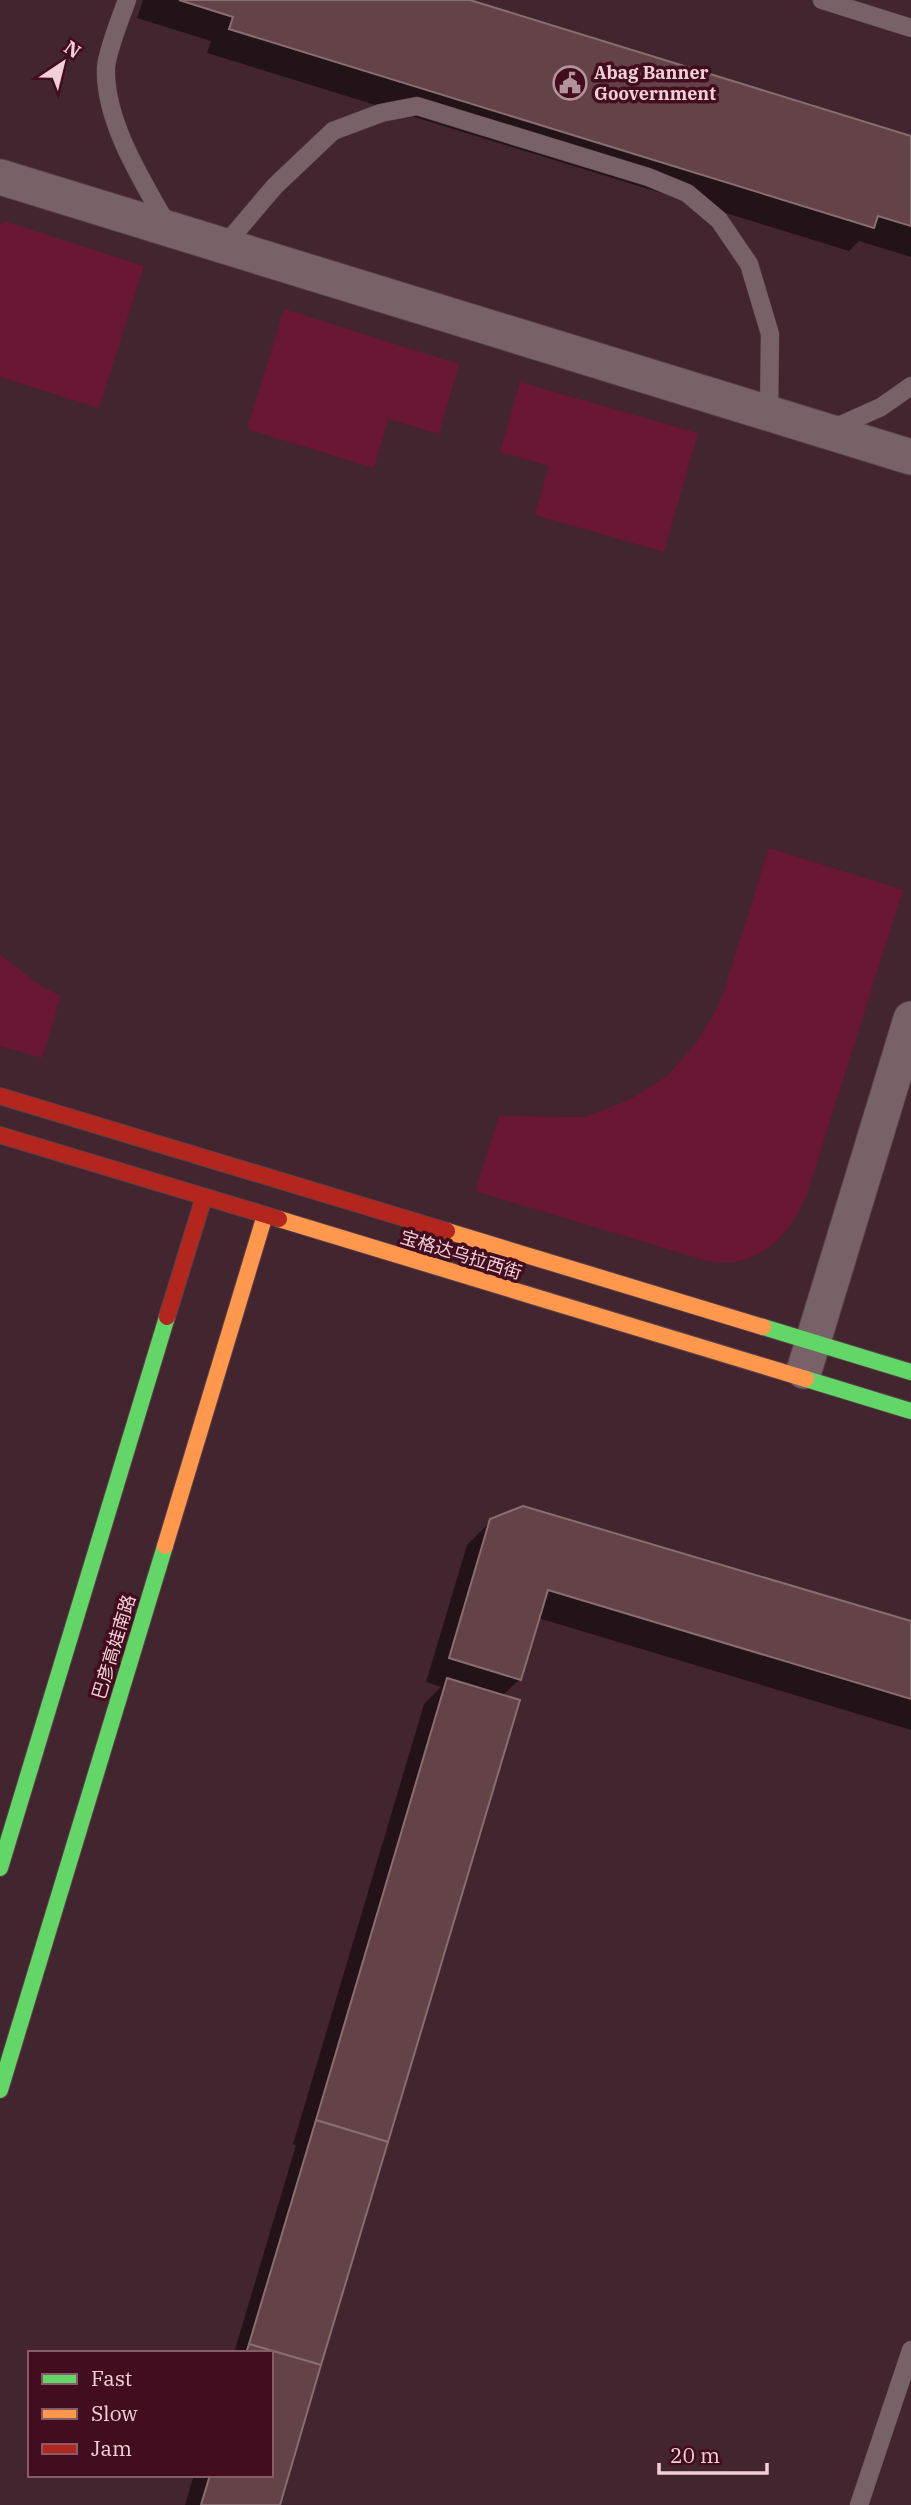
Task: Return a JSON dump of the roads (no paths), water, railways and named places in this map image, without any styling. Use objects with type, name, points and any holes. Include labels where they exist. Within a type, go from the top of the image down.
[{"type":"main road","name":"宝格达乌拉西街","points":[[0,1096],[911,1372]]},
{"type":"main road","name":"宝格达乌拉西街","points":[[0,1135],[911,1411]]},
{"type":"main road","points":[[0,1868],[204,1197]]},
{"type":"main road","name":"巴彦高娃南路","points":[[0,2090],[265,1215]]},
{"type":"street","points":[[0,177],[911,457]]},
{"type":"street","points":[[802,1378],[911,1019]]},
{"type":"lane","points":[[127,0],[106,66],[113,117],[140,177],[169,229]]},
{"type":"lane","points":[[822,0],[911,28]]},
{"type":"lane","points":[[224,246],[275,187],[333,131],[381,113],[417,106],[648,177],[687,194],[719,220],[749,264],[770,334],[769,413]]},
{"type":"lane","points":[[828,431],[881,407],[911,386]]},
{"type":"lane","points":[[859,2505],[911,2350]]},
{"type":"place","name":"Abag Banner Goovernment","points":[[570,83]]}]
